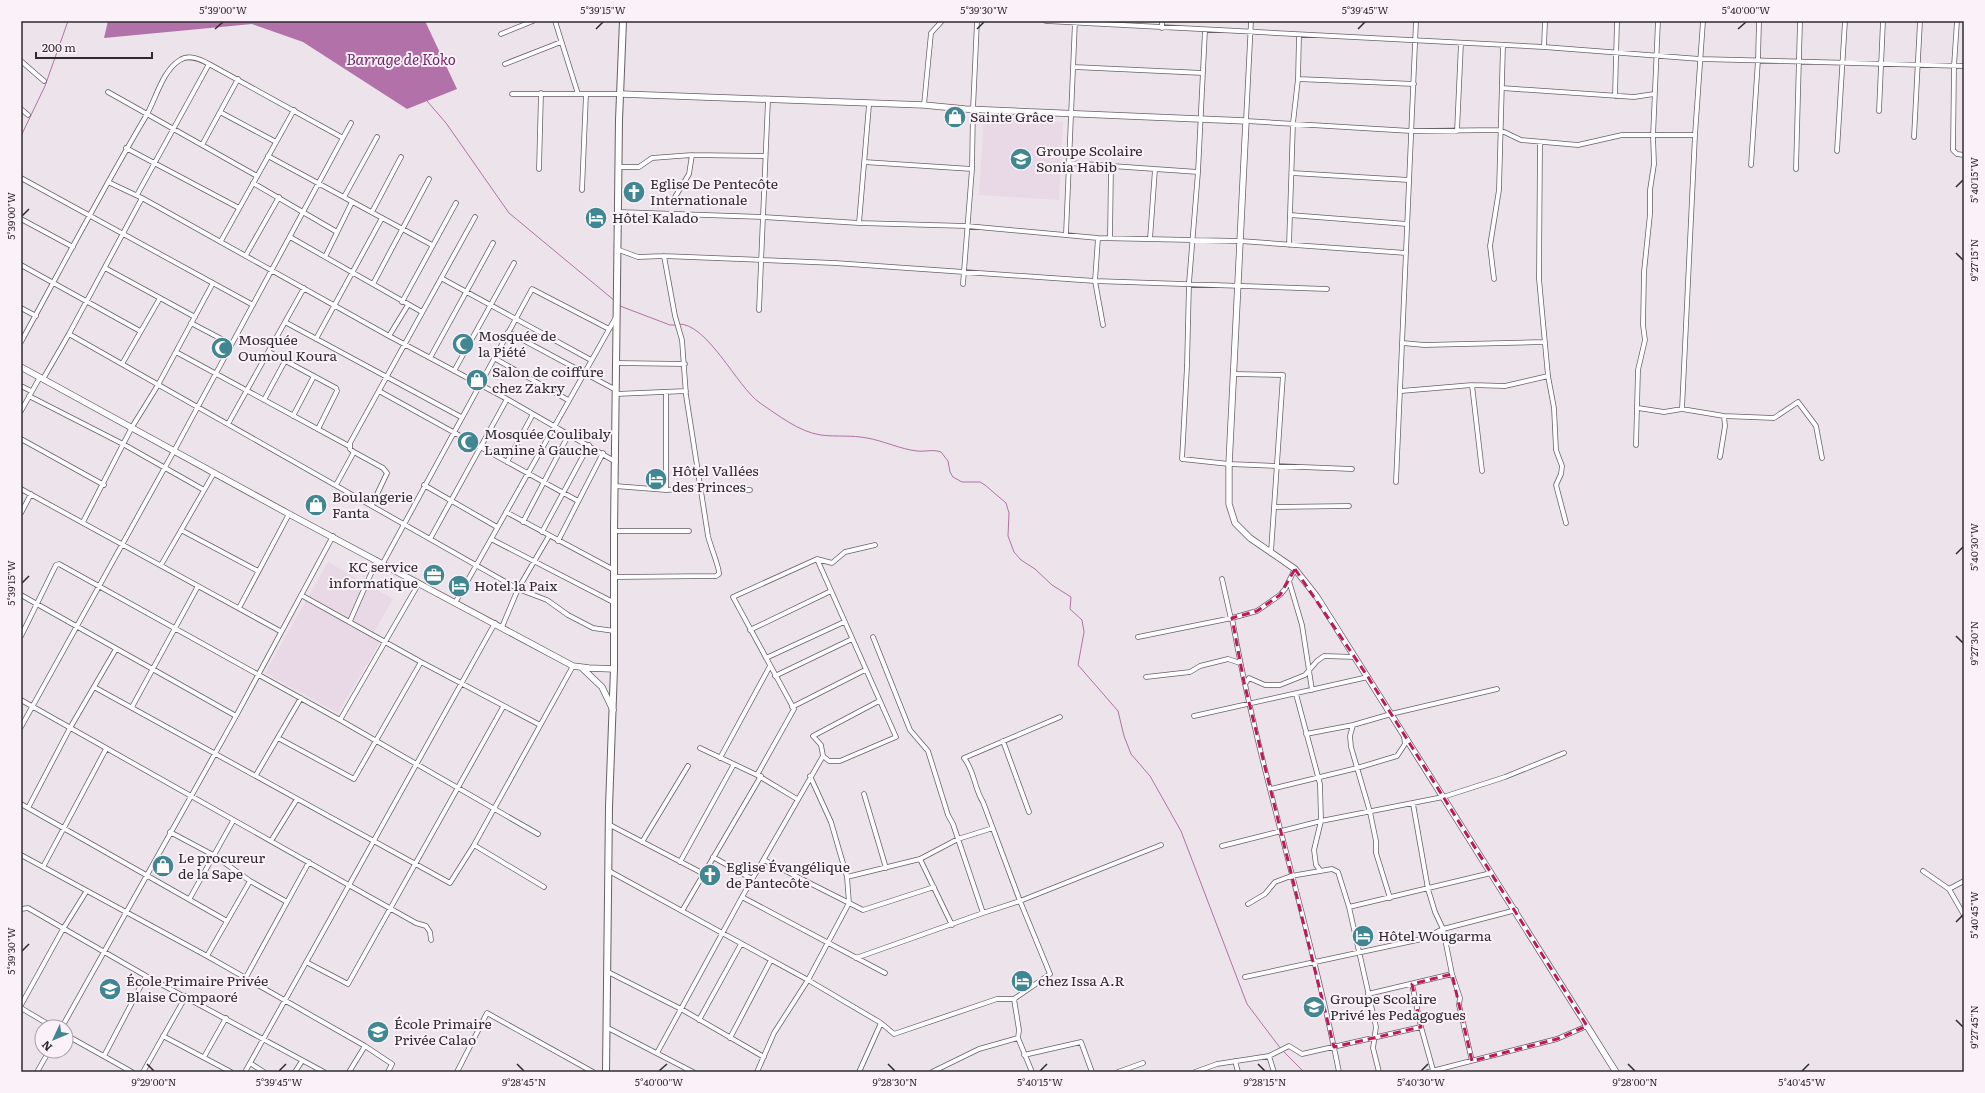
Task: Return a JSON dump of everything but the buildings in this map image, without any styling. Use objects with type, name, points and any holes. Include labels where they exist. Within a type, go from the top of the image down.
[{"type":"main road","points":[[606,1072],[614,669],[616,317],[619,250],[622,21]]},
{"type":"street","points":[[501,34],[533,21]]},
{"type":"street","points":[[555,21],[578,94]]},
{"type":"street","points":[[924,105],[931,33],[942,21]]},
{"type":"street","points":[[963,284],[972,169],[977,21]]},
{"type":"street","points":[[1046,21],[1544,47],[1700,59],[1964,66]]},
{"type":"street","points":[[1162,21],[1162,28]]},
{"type":"street","points":[[1251,21],[1229,464],[1229,504],[1235,523],[1250,538],[1295,569],[1317,597],[1516,910],[1616,1072]]},
{"type":"street","points":[[1396,482],[1416,21]]},
{"type":"street","points":[[1544,47],[1545,21]]},
{"type":"street","points":[[1615,96],[1617,21]]},
{"type":"street","points":[[1636,445],[1638,370],[1645,340],[1643,325],[1644,272],[1650,214],[1650,190],[1654,164],[1654,94],[1658,21]]},
{"type":"street","points":[[1682,409],[1695,135],[1703,21]]},
{"type":"street","points":[[1751,166],[1759,21]]},
{"type":"street","points":[[1796,169],[1800,21]]},
{"type":"street","points":[[1837,151],[1845,21]]},
{"type":"street","points":[[1879,111],[1883,21]]},
{"type":"street","points":[[1914,137],[1920,21]]},
{"type":"street","points":[[1957,21],[1954,66],[1953,150],[1957,154],[1964,155]]},
{"type":"street","points":[[1066,234],[1075,22]]},
{"type":"street","points":[[1205,30],[1198,172],[1189,283],[1187,366],[1182,458],[1229,464],[1352,470]]},
{"type":"street","points":[[1289,245],[1294,123],[1300,35]]},
{"type":"street","points":[[505,64],[561,42]]},
{"type":"street","points":[[1457,131],[1461,43]]},
{"type":"street","points":[[1494,279],[1490,246],[1499,190],[1503,45]]},
{"type":"street","points":[[21,342],[165,78],[180,60],[193,58],[209,64],[343,138]]},
{"type":"street","points":[[21,61],[44,81]]},
{"type":"street","points":[[137,195],[209,64]]},
{"type":"street","points":[[1074,68],[1204,73]]},
{"type":"street","points":[[202,145],[238,79]]},
{"type":"street","points":[[1298,79],[1414,84]]},
{"type":"street","points":[[1502,88],[1634,97],[1654,94]]},
{"type":"street","points":[[108,92],[146,115],[257,176]]},
{"type":"street","points":[[539,169],[542,93]]},
{"type":"street","points":[[512,94],[621,94],[924,105],[1201,118],[1411,131],[1500,130],[1521,140],[1578,145],[1622,135],[1695,135]]},
{"type":"street","points":[[582,190],[586,94]]},
{"type":"street","points":[[759,310],[768,100]]},
{"type":"street","points":[[860,223],[869,104]]},
{"type":"street","points":[[21,109],[28,115]]},
{"type":"street","points":[[221,241],[294,110]]},
{"type":"street","points":[[220,112],[276,142]]},
{"type":"street","points":[[21,727],[98,585],[174,451],[351,123]]},
{"type":"street","points":[[344,197],[377,137]]},
{"type":"street","points":[[1540,142],[1539,279],[1548,376],[1554,408],[1556,450],[1562,466],[1561,474],[1556,485],[1566,523]]},
{"type":"street","points":[[126,148],[240,208]]},
{"type":"street","points":[[619,168],[639,167],[652,158],[692,155],[765,156]]},
{"type":"street","points":[[672,202],[689,174],[692,155]]},
{"type":"street","points":[[268,156],[432,245]]},
{"type":"street","points":[[372,212],[402,157]]},
{"type":"street","points":[[864,162],[972,169]]},
{"type":"street","points":[[1069,163],[1198,172]]},
{"type":"street","points":[[1110,238],[1111,166]]},
{"type":"street","points":[[1150,239],[1155,169]]},
{"type":"street","points":[[1292,173],[1409,180]]},
{"type":"street","points":[[21,178],[253,305]]},
{"type":"street","points":[[372,284],[429,179]]},
{"type":"street","points":[[108,182],[137,195],[272,269],[389,336],[480,384],[604,453],[616,462]]},
{"type":"street","points":[[253,183],[304,211],[337,232]]},
{"type":"street","points":[[246,255],[279,197]]},
{"type":"street","points":[[21,411],[30,393],[69,334],[142,198]]},
{"type":"street","points":[[325,257],[352,202]]},
{"type":"street","points":[[402,302],[456,203]]},
{"type":"street","points":[[619,212],[763,217],[860,223],[968,226],[1098,238],[1192,241],[1240,240],[1406,253]]},
{"type":"street","points":[[1290,215],[1407,224]]},
{"type":"street","points":[[349,446],[475,217]]},
{"type":"street","points":[[316,339],[382,218]]},
{"type":"street","points":[[21,219],[73,247]]},
{"type":"street","points":[[290,237],[422,312]]},
{"type":"street","points":[[1098,238],[1095,281],[1102,325]]},
{"type":"street","points":[[430,358],[493,243]]},
{"type":"street","points":[[619,250],[638,257],[664,256],[761,260],[1095,281],[1189,283],[1327,289]]},
{"type":"street","points":[[614,576],[708,576],[720,574],[720,569],[713,556],[708,536],[686,391],[682,340],[675,316],[664,256]]},
{"type":"street","points":[[454,371],[514,263]]},
{"type":"street","points":[[21,265],[140,331]]},
{"type":"street","points":[[105,268],[195,317]]},
{"type":"street","points":[[441,278],[591,360]]},
{"type":"street","points":[[84,522],[132,427],[158,385],[213,283]]},
{"type":"street","points":[[228,424],[304,288]]},
{"type":"street","points":[[350,621],[380,562],[404,524],[532,289],[609,329]]},
{"type":"street","points":[[122,364],[160,298]]},
{"type":"street","points":[[389,336],[408,305]]},
{"type":"street","points":[[21,308],[36,316]]},
{"type":"street","points":[[455,603],[616,317]]},
{"type":"street","points":[[285,322],[462,417]]},
{"type":"street","points":[[191,323],[231,344]]},
{"type":"street","points":[[508,332],[616,392],[686,391]]},
{"type":"street","points":[[69,334],[518,589],[547,600],[593,628],[614,631]]},
{"type":"street","points":[[1403,343],[1424,345],[1545,342]]},
{"type":"street","points":[[176,352],[349,446],[354,452],[386,470],[387,473],[372,505]]},
{"type":"street","points":[[269,352],[336,388],[337,391],[318,430]]},
{"type":"street","points":[[494,358],[568,400]]},
{"type":"street","points":[[264,400],[285,361]]},
{"type":"street","points":[[616,363],[685,364]]},
{"type":"street","points":[[21,367],[289,514],[333,536],[455,603],[502,626],[573,666],[596,669],[614,669]]},
{"type":"street","points":[[1234,374],[1283,375],[1271,552]]},
{"type":"street","points":[[293,416],[314,376]]},
{"type":"street","points":[[1401,391],[1472,385],[1504,386],[1548,376]]},
{"type":"street","points":[[1472,385],[1482,471]]},
{"type":"street","points":[[21,386],[30,393],[204,490]]},
{"type":"street","points":[[379,391],[578,501]]},
{"type":"street","points":[[666,392],[666,490]]},
{"type":"street","points":[[430,539],[507,399]]},
{"type":"street","points":[[1638,408],[1664,412],[1682,409],[1724,416],[1774,418],[1798,402],[1816,426],[1822,458]]},
{"type":"street","points":[[507,462],[533,414]]},
{"type":"street","points":[[1720,457],[1725,426],[1724,416]]},
{"type":"street","points":[[523,522],[569,434]]},
{"type":"street","points":[[21,439],[104,485]]},
{"type":"street","points":[[542,532],[562,492],[589,445]]},
{"type":"street","points":[[336,485],[354,452]]},
{"type":"street","points":[[558,541],[604,453]]},
{"type":"street","points":[[161,565],[214,473]]},
{"type":"street","points":[[424,485],[497,527]]},
{"type":"street","points":[[615,486],[666,490],[694,488],[750,490]]},
{"type":"street","points":[[21,489],[84,522],[280,631]]},
{"type":"street","points":[[21,513],[31,494]]},
{"type":"street","points":[[1274,507],[1349,506]]},
{"type":"street","points":[[506,512],[614,570]]},
{"type":"street","points":[[238,608],[289,514]]},
{"type":"street","points":[[181,530],[258,571]]},
{"type":"street","points":[[614,531],[689,531]]},
{"type":"street","points":[[66,1019],[236,716],[280,631],[333,536]]},
{"type":"street","points":[[502,626],[518,589],[549,536]]},
{"type":"street","points":[[491,539],[614,602]]},
{"type":"street","points":[[682,912],[759,775],[794,709],[733,597],[817,560],[832,563],[845,552],[875,545]]},
{"type":"street","points":[[817,560],[896,737],[840,760],[829,761],[823,756],[821,745],[813,736],[879,701]]},
{"type":"street","points":[[21,636],[56,565],[59,564],[301,698],[538,834]]},
{"type":"street","points":[[1138,637],[1232,618],[1257,611],[1280,595],[1295,569]]},
{"type":"street","points":[[1222,579],[1232,618],[1240,663],[1282,832],[1291,876],[1314,961],[1339,1072]]},
{"type":"street","points":[[1289,581],[1302,625],[1312,690]]},
{"type":"street","points":[[340,720],[419,583]]},
{"type":"street","points":[[132,707],[198,586]]},
{"type":"street","points":[[750,630],[830,591]]},
{"type":"street","points":[[21,595],[236,716]]},
{"type":"street","points":[[301,595],[421,662],[540,725]]},
{"type":"street","points":[[766,658],[844,622]]},
{"type":"street","points":[[245,1072],[495,623]]},
{"type":"street","points":[[873,636],[910,730],[928,751],[948,815],[953,824],[983,913]]},
{"type":"street","points":[[775,676],[852,639]]},
{"type":"street","points":[[28,808],[70,728],[116,649]]},
{"type":"street","points":[[1245,684],[1249,678],[1265,685],[1280,684],[1305,675],[1324,656],[1355,656]]},
{"type":"street","points":[[1146,678],[1190,672],[1200,666],[1228,659],[1240,663]]},
{"type":"street","points":[[278,738],[354,779],[421,662]]},
{"type":"street","points":[[94,687],[450,883],[474,845],[573,666]]},
{"type":"street","points":[[720,758],[770,666]]},
{"type":"street","points":[[580,667],[602,687],[613,710]]},
{"type":"street","points":[[792,707],[865,670]]},
{"type":"street","points":[[1194,716],[1368,677]]},
{"type":"street","points":[[1306,734],[1353,725],[1391,714],[1497,689]]},
{"type":"street","points":[[1296,694],[1320,784],[1321,821],[1314,850],[1316,865],[1320,870]]},
{"type":"street","points":[[256,775],[301,698]]},
{"type":"street","points":[[21,700],[233,821],[390,907],[416,923],[426,926],[430,932],[431,940]]},
{"type":"street","points":[[306,962],[348,984],[503,706]]},
{"type":"street","points":[[609,871],[808,980],[881,1023],[894,1034],[997,999],[1014,999],[1050,974],[1020,901],[983,802],[977,793],[973,771],[964,758],[1060,717]]},
{"type":"street","points":[[1353,725],[1350,736],[1351,747],[1370,812],[1376,841],[1376,852],[1390,898]]},
{"type":"street","points":[[1271,789],[1357,768],[1397,756],[1405,744],[1403,732]]},
{"type":"street","points":[[1002,741],[1029,812]]},
{"type":"street","points":[[700,748],[759,775],[797,799]]},
{"type":"street","points":[[43,867],[106,749]]},
{"type":"street","points":[[1222,846],[1321,821],[1443,797],[1505,777],[1564,753]]},
{"type":"street","points":[[657,1053],[752,879],[810,776],[823,756]]},
{"type":"street","points":[[680,862],[734,764]]},
{"type":"street","points":[[642,842],[688,766]]},
{"type":"street","points":[[757,1072],[774,1033],[808,980],[849,903],[847,877],[831,822],[810,776]]},
{"type":"street","points":[[864,794],[886,868]]},
{"type":"street","points":[[271,841],[297,799]]},
{"type":"street","points":[[21,804],[190,898],[227,921]]},
{"type":"street","points":[[1413,804],[1428,889],[1435,912],[1443,929],[1452,974],[1460,998],[1459,1005],[1472,1061]]},
{"type":"street","points":[[190,898],[215,856],[233,821]]},
{"type":"street","points":[[610,825],[704,874]]},
{"type":"street","points":[[847,877],[920,859],[958,838],[993,828]]},
{"type":"street","points":[[170,832],[215,856],[250,881],[287,902]]},
{"type":"street","points":[[474,845],[544,887]]},
{"type":"street","points":[[856,958],[1020,901],[1161,845]]},
{"type":"street","points":[[21,855],[86,892],[207,956],[365,1046],[392,1064],[388,1072]]},
{"type":"street","points":[[713,857],[752,879]]},
{"type":"street","points":[[920,859],[952,925]]},
{"type":"street","points":[[764,860],[863,910],[934,887]]},
{"type":"street","points":[[245,979],[309,862]]},
{"type":"street","points":[[1248,904],[1266,894],[1274,882],[1291,876],[1320,870],[1332,869],[1338,872],[1349,907],[1376,1027],[1376,1038],[1373,1048],[1379,1072]]},
{"type":"street","points":[[1923,871],[1949,889],[1964,915]]},
{"type":"street","points":[[1349,907],[1492,873]]},
{"type":"street","points":[[207,956],[250,881]]},
{"type":"street","points":[[1949,889],[1964,881]]},
{"type":"street","points":[[21,1005],[63,929],[86,892]]},
{"type":"street","points":[[742,897],[885,973]]},
{"type":"street","points":[[21,909],[28,908],[146,976],[186,996],[324,1072]]},
{"type":"street","points":[[1245,977],[1422,939],[1443,929],[1516,910]]},
{"type":"street","points":[[699,1020],[741,944]]},
{"type":"street","points":[[730,1038],[771,960]]},
{"type":"street","points":[[608,972],[680,1009],[764,1057]]},
{"type":"street","points":[[1368,994],[1452,974]]},
{"type":"street","points":[[104,1056],[146,976]]},
{"type":"street","points":[[1412,984],[1421,1027],[1433,1070]]},
{"type":"street","points":[[143,1072],[186,996]]},
{"type":"street","points":[[1014,999],[1019,1030],[1018,1038],[1024,1056],[1032,1072]]},
{"type":"street","points":[[21,1008],[40,1019]]},
{"type":"street","points":[[457,1072],[487,1013],[593,1072]]},
{"type":"street","points":[[204,1057],[226,1018]]},
{"type":"street","points":[[859,1072],[881,1023]]},
{"type":"street","points":[[1428,1072],[1557,1039],[1587,1026]]},
{"type":"street","points":[[606,1027],[693,1072]]},
{"type":"street","points":[[1195,1072],[1218,1064],[1269,1056],[1289,1046],[1302,1054],[1421,1027]]},
{"type":"street","points":[[163,1036],[231,1072]]},
{"type":"street","points":[[932,1072],[979,1049],[1018,1038]]},
{"type":"street","points":[[74,1039],[132,1072]]},
{"type":"street","points":[[1024,1056],[1081,1042],[1092,1072]]},
{"type":"street","points":[[349,1072],[365,1046]]},
{"type":"street","points":[[1269,1056],[1274,1072]]},
{"type":"street","points":[[37,1072],[44,1059]]},
{"type":"street","points":[[295,1072],[302,1061]]},
{"type":"street","points":[[1235,1061],[1238,1072]]},
{"type":"street","points":[[1118,1072],[1143,1063]]},
{"type":"street","points":[[250,1064],[264,1072]]},
{"type":"highlighted area","points":[[1295,569],[1368,677],[1587,1026],[1557,1039],[1472,1061],[1452,974],[1412,984],[1421,1027],[1334,1047],[1244,682],[1232,618],[1257,611],[1280,595]]},
{"type":"shaded area","name":"Groupe Scolaire Sonia Habib","points":[[984,118],[1063,122],[1059,200],[979,195]]},
{"type":"shaded area","points":[[328,562],[393,599],[371,637],[380,642],[338,713],[265,673]]},
{"type":"water","name":"Barrage de Koko","points":[[108,21],[425,21],[457,89],[407,109],[303,42],[252,24],[104,38]]},
{"type":"waterway","points":[[21,136],[45,86],[68,21]]},
{"type":"waterway","points":[[427,101],[446,123],[509,213],[615,301]]},
{"type":"waterway","points":[[620,306],[670,325],[675,325]]},
{"type":"waterway","points":[[678,324],[689,326],[700,333],[711,344],[751,395],[781,418],[797,427],[821,435],[861,437],[911,450],[941,452],[948,461],[950,472],[953,477],[962,482],[980,482],[1006,503],[1009,513],[1008,536],[1014,552],[1021,560],[1035,569],[1052,585],[1071,597],[1070,609],[1082,620],[1084,632],[1078,665],[1118,711],[1124,736],[1131,754],[1150,776],[1181,831],[1247,1004],[1281,1049]]},
{"type":"waterway","points":[[1283,1051],[1304,1072]]},
{"type":"place","name":"Sainte Grâce","points":[[955,117]]},
{"type":"place","name":"Groupe Scolaire Sonia Habib","points":[[1021,159]]},
{"type":"place","name":"Eglise De Pentecôte Internationale","points":[[634,192]]},
{"type":"place","name":"Hôtel Kalado","points":[[596,218]]},
{"type":"place","name":"Mosquée de la Piété","points":[[463,344]]},
{"type":"place","name":"Mosquée Oumoul Koura","points":[[222,348]]},
{"type":"place","name":"Salon de coiffure chez Zakry","points":[[477,380]]},
{"type":"place","name":"Mosquée Coulibaly Lamine à Gauche","points":[[468,442]]},
{"type":"place","name":"Hôtel Vallées des Princes","points":[[656,479]]},
{"type":"place","name":"Boulangerie Fanta","points":[[316,505]]},
{"type":"place","name":"KC service informatique","points":[[434,575]]},
{"type":"place","name":"Hotel la Paix","points":[[459,586]]},
{"type":"place","name":"Le procureur de la Sape","points":[[163,866]]},
{"type":"place","name":"Eglise Évangélique de Pantecôte","points":[[710,875]]},
{"type":"place","name":"Hôtel Wougarma","points":[[1363,936]]},
{"type":"place","name":"chez Issa A.R","points":[[1022,981]]},
{"type":"place","name":"École Primaire Privée Blaise Compaoré","points":[[110,989]]},
{"type":"place","name":"Groupe Scolaire Privé les Pedagogues","points":[[1314,1007]]},
{"type":"place","name":"École Primaire Privée Calao","points":[[378,1032]]}]
